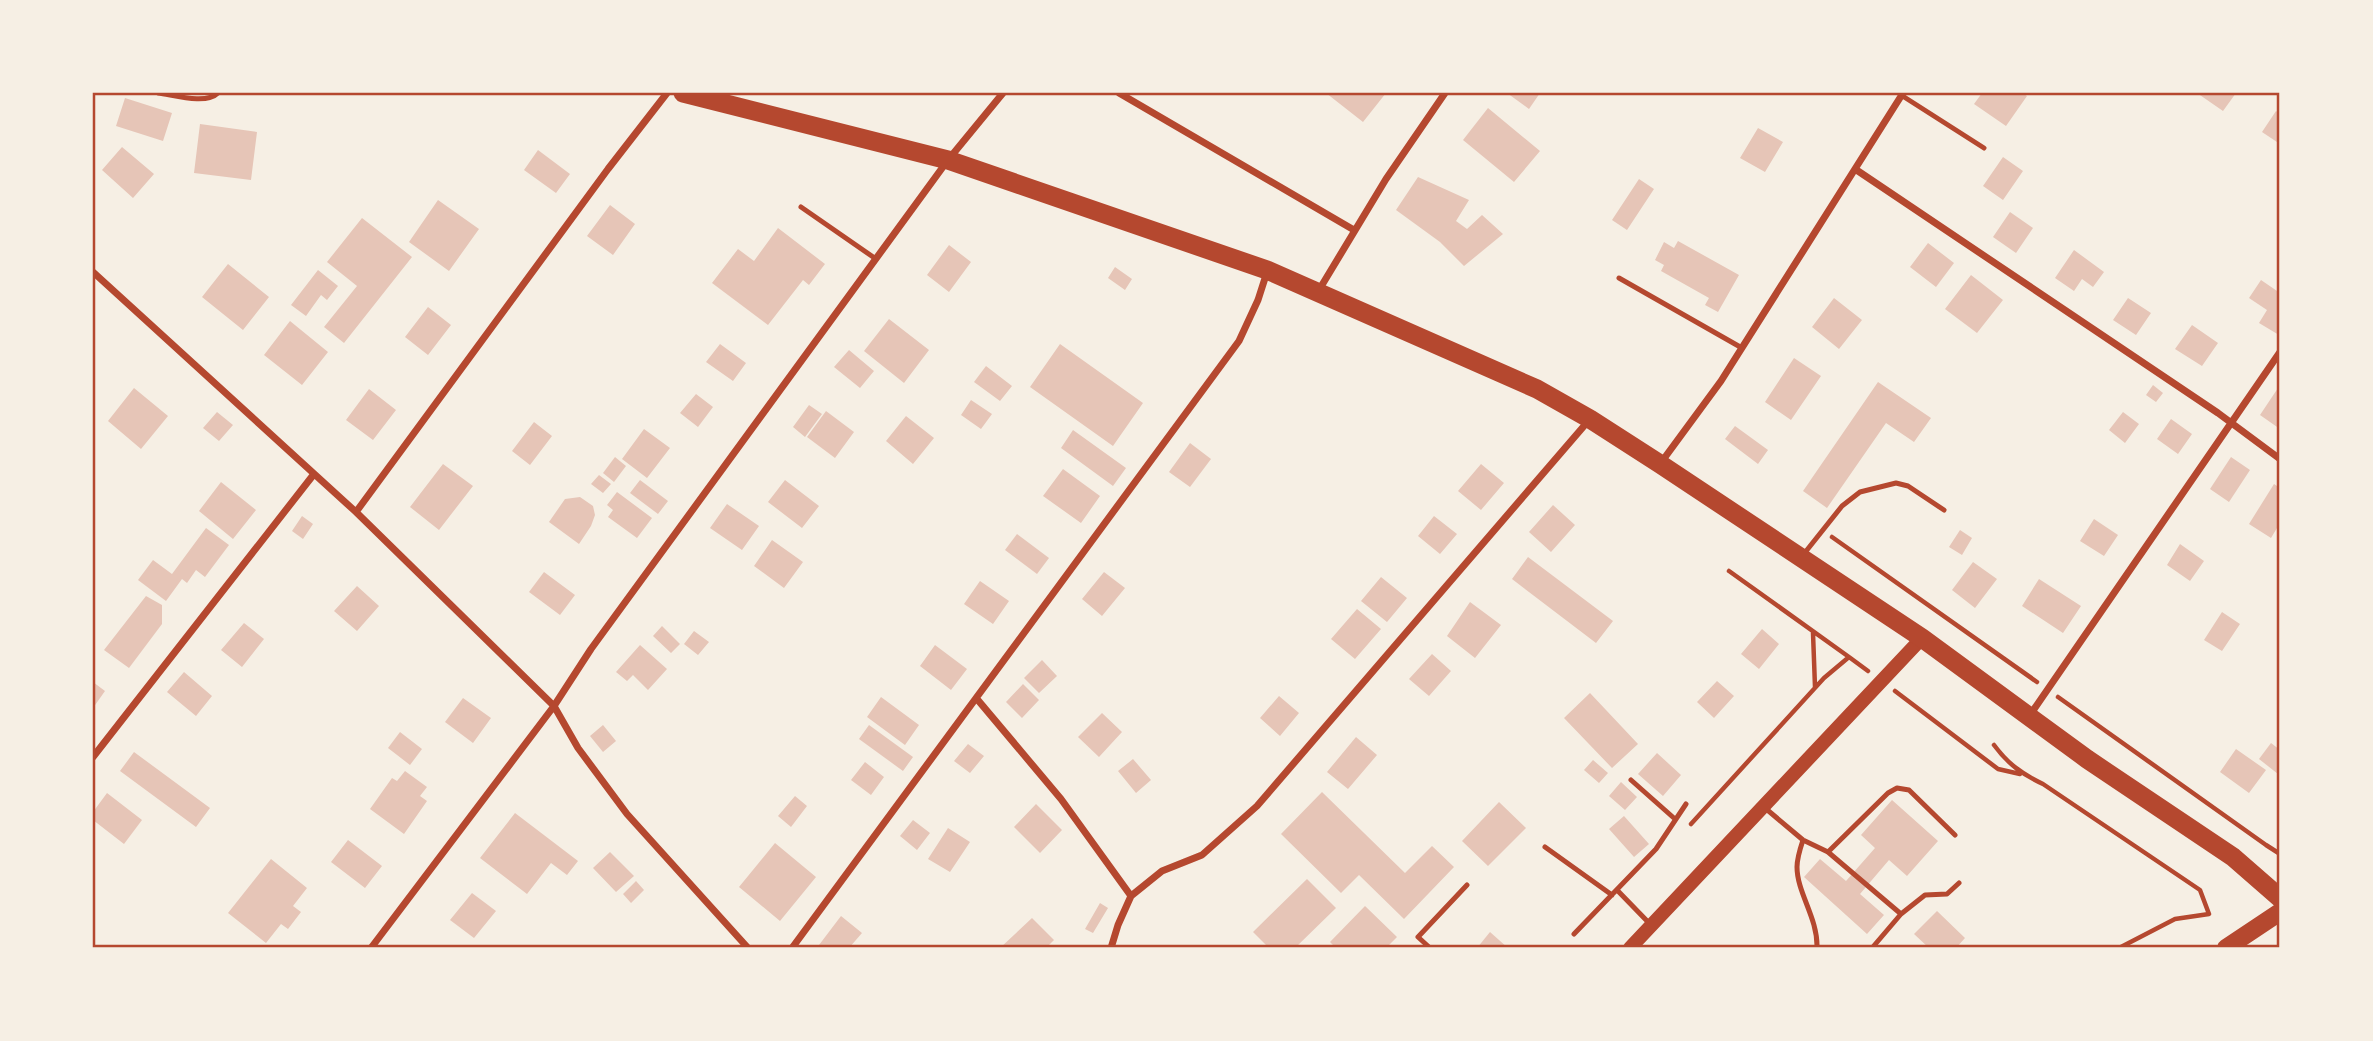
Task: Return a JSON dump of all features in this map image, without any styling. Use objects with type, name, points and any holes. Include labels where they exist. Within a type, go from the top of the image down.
[{"type":"highway","points":[[683,93],[726,97],[948,160],[1267,270],[1538,389],[1660,464],[1922,639],[2087,760],[2233,857],[2280,898]]},
{"type":"main road","points":[[1630,948],[1922,639]]},
{"type":"main road","points":[[2226,948],[2280,912]]},
{"type":"street","points":[[356,512],[667,93]]},
{"type":"street","points":[[371,948],[554,706],[591,649],[948,160],[1003,93]]},
{"type":"street","points":[[1119,93],[1354,230]]},
{"type":"street","points":[[1317,292],[1354,230],[1445,93]]},
{"type":"street","points":[[1660,464],[1721,381],[1902,94]]},
{"type":"street","points":[[1855,169],[2218,413],[2280,459]]},
{"type":"street","points":[[792,948],[1239,341],[1258,300],[1267,270]]},
{"type":"street","points":[[93,272],[356,512],[554,706],[578,748],[627,814],[748,948]]},
{"type":"street","points":[[2029,715],[2280,352]]},
{"type":"street","points":[[1111,948],[1130,896],[1162,872],[1202,855],[1257,806],[1590,419]]},
{"type":"street","points":[[93,757],[314,474]]},
{"type":"street","points":[[977,699],[1061,799],[1130,896]]},
{"type":"lane","points":[[158,93],[206,99],[218,93]]},
{"type":"lane","points":[[1902,94],[1984,148]]},
{"type":"lane","points":[[801,207],[876,259]]},
{"type":"lane","points":[[1619,278],[1742,348]]},
{"type":"lane","points":[[1801,558],[1842,506],[1860,492],[1896,483],[1908,486],[1944,509]]},
{"type":"lane","points":[[1631,780],[1675,819]]},
{"type":"lane","points":[[1828,852],[1888,793],[1897,788],[1909,790],[1955,835]]},
{"type":"lane","points":[[1574,934],[1656,849],[1686,804]]},
{"type":"lane","points":[[1763,807],[1803,840],[1828,852],[1901,914]]},
{"type":"lane","points":[[1803,840],[1797,867],[1798,876],[1815,923],[1817,948]]},
{"type":"lane","points":[[1545,847],[1612,895]]},
{"type":"lane","points":[[1872,948],[1901,914],[1925,895],[1947,894],[1959,883]]},
{"type":"lane","points":[[1430,948],[1418,937],[1466,886]]},
{"type":"lane","points":[[1617,890],[1652,926]]},
{"type":"path","points":[[1729,571],[1998,769],[2024,775],[2043,784],[2200,890],[2209,914],[2175,919],[2119,948]]},
{"type":"path","points":[[1813,632],[1815,688]]},
{"type":"path","points":[[1688,828],[1815,688],[1849,657]]},
{"type":"path","points":[[1994,745],[2006,761],[2024,775]]},
{"type":"path","points":[[2253,835],[2280,854]]},
{"type":"building","points":[[1326,93],[1386,93],[1363,122]]},
{"type":"building","points":[[1507,93],[1540,93],[1529,109]]},
{"type":"building","points":[[1982,93],[2022,93],[2027,96],[2006,126],[1974,104]]},
{"type":"building","points":[[2197,93],[2236,93],[2223,111]]},
{"type":"building","points":[[125,98],[172,113],[163,141],[116,126]]},
{"type":"building","points":[[1488,108],[1540,151],[1514,182],[1463,140]]},
{"type":"building","points":[[2276,111],[2280,114],[2280,144],[2262,132]]},
{"type":"building","points":[[200,124],[257,132],[251,180],[194,173]]},
{"type":"building","points":[[1758,128],[1783,142],[1765,172],[1740,158]]},
{"type":"building","points":[[122,147],[154,174],[133,198],[102,170]]},
{"type":"building","points":[[538,150],[570,174],[556,193],[524,170]]},
{"type":"building","points":[[2003,157],[2023,171],[2003,200],[1983,186]]},
{"type":"building","points":[[1418,177],[1469,200],[1456,221],[1467,229],[1482,215],[1503,234],[1464,266],[1440,242],[1396,210]]},
{"type":"building","points":[[1639,179],[1654,189],[1627,230],[1612,220]]},
{"type":"building","points":[[438,200],[479,229],[449,271],[409,242]]},
{"type":"building","points":[[610,205],[635,224],[613,255],[587,236]]},
{"type":"building","points":[[2010,212],[2033,228],[2016,253],[1993,237]]},
{"type":"building","points":[[362,218],[412,257],[344,343],[324,327],[357,286],[327,262]]},
{"type":"building","points":[[778,228],[825,264],[809,285],[803,280],[768,325],[712,283],[738,249],[754,261]]},
{"type":"building","points":[[1678,241],[1739,275],[1718,312],[1705,305],[1709,298],[1661,271],[1664,265],[1655,260],[1664,242],[1674,248]]},
{"type":"building","points":[[1928,243],[1954,263],[1936,287],[1910,267]]},
{"type":"building","points":[[949,245],[971,262],[949,292],[927,275]]},
{"type":"building","points":[[2074,250],[2104,272],[2093,287],[2082,279],[2074,291],[2055,278]]},
{"type":"building","points":[[228,264],[269,297],[243,330],[202,297]]},
{"type":"building","points":[[1115,267],[1132,279],[1125,290],[1108,278]]},
{"type":"building","points":[[318,270],[338,286],[327,300],[321,295],[306,316],[291,305]]},
{"type":"building","points":[[1971,275],[2003,300],[1977,333],[1945,309]]},
{"type":"building","points":[[2261,280],[2280,293],[2279,335],[2259,323],[2267,310],[2249,298]]},
{"type":"building","points":[[1834,298],[1862,320],[1839,349],[1812,327]]},
{"type":"building","points":[[2128,298],[2151,313],[2136,335],[2113,320]]},
{"type":"building","points":[[428,307],[451,325],[428,355],[405,337]]},
{"type":"building","points":[[889,319],[929,350],[904,383],[864,351]]},
{"type":"building","points":[[290,321],[328,352],[302,385],[264,355]]},
{"type":"building","points":[[2192,325],[2218,343],[2202,366],[2175,349]]},
{"type":"building","points":[[720,344],[746,363],[733,381],[706,362]]},
{"type":"building","points":[[1060,344],[1143,403],[1113,446],[1030,387]]},
{"type":"building","points":[[849,350],[874,371],[860,388],[834,367]]},
{"type":"building","points":[[1794,358],[1821,376],[1791,420],[1765,402]]},
{"type":"building","points":[[986,366],[1012,386],[1000,401],[974,382]]},
{"type":"building","points":[[1878,382],[1931,418],[1914,442],[1886,423],[1827,508],[1803,491]]},
{"type":"building","points":[[2153,385],[2163,393],[2156,402],[2146,395]]},
{"type":"building","points":[[2280,385],[2280,429],[2260,415]]},
{"type":"building","points":[[134,388],[168,416],[141,449],[108,421]]},
{"type":"building","points":[[369,389],[396,410],[373,440],[346,420]]},
{"type":"building","points":[[696,394],[713,407],[698,427],[680,413]]},
{"type":"building","points":[[971,400],[992,414],[981,429],[961,415]]},
{"type":"building","points":[[809,405],[822,414],[805,437],[793,427]]},
{"type":"building","points":[[826,411],[854,432],[835,458],[807,437]]},
{"type":"building","points":[[217,412],[233,425],[219,441],[203,428]]},
{"type":"building","points":[[2123,412],[2139,424],[2125,443],[2109,430]]},
{"type":"building","points":[[906,416],[934,438],[913,464],[886,441]]},
{"type":"building","points":[[2171,419],[2192,434],[2178,454],[2157,439]]},
{"type":"building","points":[[534,422],[552,436],[530,465],[512,451]]},
{"type":"building","points":[[1735,426],[1768,450],[1758,464],[1725,439]]},
{"type":"building","points":[[644,429],[670,448],[647,478],[622,459]]},
{"type":"building","points":[[1073,430],[1126,468],[1113,486],[1061,448]]},
{"type":"building","points":[[1190,443],[1211,459],[1190,487],[1169,472]]},
{"type":"building","points":[[615,457],[626,466],[614,482],[603,473]]},
{"type":"building","points":[[2231,457],[2250,470],[2229,502],[2210,489]]},
{"type":"building","points":[[443,464],[473,486],[439,530],[410,507]]},
{"type":"building","points":[[1481,464],[1504,483],[1481,510],[1458,491]]},
{"type":"building","points":[[1063,469],[1100,496],[1081,523],[1043,496]]},
{"type":"building","points":[[599,475],[611,484],[603,493],[591,484]]},
{"type":"building","points":[[640,480],[668,501],[658,514],[630,493]]},
{"type":"building","points":[[785,480],[819,506],[802,528],[768,502]]},
{"type":"building","points":[[221,482],[256,510],[233,539],[199,511]]},
{"type":"building","points":[[2274,484],[2280,488],[2280,523],[2271,538],[2249,524]]},
{"type":"building","points":[[617,492],[652,518],[637,538],[608,517],[613,510],[607,505]]},
{"type":"building","points":[[580,497],[593,506],[595,515],[579,544],[549,522],[565,499]]},
{"type":"building","points":[[727,504],[759,526],[742,550],[710,528]]},
{"type":"building","points":[[1553,505],[1575,525],[1551,552],[1529,532]]},
{"type":"building","points":[[302,516],[313,524],[303,539],[292,531]]},
{"type":"building","points":[[1434,516],[1457,534],[1440,554],[1418,536]]},
{"type":"building","points":[[2094,519],[2118,535],[2104,556],[2080,541]]},
{"type":"building","points":[[206,528],[229,545],[205,577],[196,570],[187,583],[182,579],[166,601],[138,580],[153,560],[172,574]]},
{"type":"building","points":[[1960,530],[1972,538],[1962,555],[1949,547]]},
{"type":"building","points":[[1017,534],[1049,558],[1037,574],[1005,550]]},
{"type":"building","points":[[772,540],[803,562],[784,588],[754,566]]},
{"type":"building","points":[[2180,544],[2204,561],[2190,581],[2167,565]]},
{"type":"building","points":[[1528,557],[1613,621],[1596,643],[1512,579]]},
{"type":"building","points":[[1973,562],[1997,579],[1975,608],[1952,590]]},
{"type":"building","points":[[544,572],[575,595],[560,615],[529,592]]},
{"type":"building","points":[[1104,572],[1125,588],[1102,616],[1082,599]]},
{"type":"building","points":[[1381,577],[1407,598],[1387,622],[1361,601]]},
{"type":"building","points":[[2039,579],[2081,606],[2063,633],[2022,606]]},
{"type":"building","points":[[980,581],[1009,601],[993,624],[964,604]]},
{"type":"building","points":[[357,586],[379,606],[357,631],[334,611]]},
{"type":"building","points":[[146,596],[162,605],[162,624],[129,668],[104,650]]},
{"type":"building","points":[[1470,602],[1501,625],[1475,658],[1447,636]]},
{"type":"building","points":[[1357,609],[1381,629],[1355,659],[1331,639]]},
{"type":"building","points":[[2222,612],[2240,624],[2222,651],[2204,640]]},
{"type":"building","points":[[244,623],[264,639],[242,667],[221,650]]},
{"type":"building","points":[[662,626],[680,644],[671,653],[653,636]]},
{"type":"building","points":[[1762,629],[1779,644],[1759,669],[1741,654]]},
{"type":"building","points":[[694,631],[709,642],[698,655],[684,644]]},
{"type":"building","points":[[640,645],[667,669],[648,690],[633,675],[627,681],[616,672]]},
{"type":"building","points":[[935,645],[967,669],[951,690],[920,666]]},
{"type":"building","points":[[1432,654],[1451,671],[1429,696],[1409,679]]},
{"type":"building","points":[[1042,660],[1057,676],[1039,693],[1024,678]]},
{"type":"building","points":[[184,672],[212,696],[196,716],[167,692]]},
{"type":"building","points":[[1717,681],[1734,696],[1714,718],[1697,702]]},
{"type":"building","points":[[93,682],[105,691],[93,708]]},
{"type":"building","points":[[1023,684],[1039,700],[1022,718],[1006,702]]},
{"type":"building","points":[[1590,693],[1638,744],[1612,768],[1564,718]]},
{"type":"building","points":[[1279,696],[1299,713],[1280,736],[1260,718]]},
{"type":"building","points":[[881,697],[919,725],[905,745],[867,717]]},
{"type":"building","points":[[463,698],[491,718],[473,743],[445,722]]},
{"type":"building","points":[[1102,713],[1122,732],[1099,757],[1078,737]]},
{"type":"building","points":[[603,725],[616,741],[603,752],[590,736]]},
{"type":"building","points":[[869,725],[913,757],[903,771],[859,739]]},
{"type":"building","points":[[400,732],[422,749],[410,765],[388,748]]},
{"type":"building","points":[[1356,737],[1377,755],[1348,789],[1327,772]]},
{"type":"building","points":[[2271,743],[2280,750],[2278,774],[2259,759]]},
{"type":"building","points":[[968,744],[984,756],[970,773],[954,761]]},
{"type":"building","points":[[2236,749],[2266,770],[2249,793],[2220,772]]},
{"type":"building","points":[[134,752],[210,808],[196,827],[120,771]]},
{"type":"building","points":[[1657,753],[1681,775],[1663,796],[1638,774]]},
{"type":"building","points":[[1133,759],[1151,780],[1136,793],[1118,771]]},
{"type":"building","points":[[1593,760],[1608,773],[1599,783],[1584,770]]},
{"type":"building","points":[[865,762],[884,777],[871,795],[851,780]]},
{"type":"building","points":[[405,771],[427,787],[420,796],[427,801],[404,834],[370,809],[392,778],[397,781]]},
{"type":"building","points":[[1621,782],[1637,797],[1625,810],[1609,796]]},
{"type":"building","points":[[1322,792],[1405,873],[1432,846],[1454,867],[1404,919],[1359,875],[1341,893],[1281,834]]},
{"type":"building","points":[[107,793],[142,820],[124,844],[93,820],[93,812]]},
{"type":"building","points":[[795,796],[807,806],[791,827],[778,816]]},
{"type":"building","points":[[1892,800],[1938,841],[1907,876],[1889,860],[1860,894],[1884,915],[1867,934],[1804,877],[1820,859],[1846,881],[1875,848],[1861,835]]},
{"type":"building","points":[[1499,802],[1526,828],[1488,866],[1462,841]]},
{"type":"building","points":[[1036,804],[1062,830],[1040,853],[1014,827]]},
{"type":"building","points":[[515,813],[578,861],[567,875],[551,863],[527,894],[480,858]]},
{"type":"building","points":[[1624,816],[1649,844],[1634,857],[1609,829]]},
{"type":"building","points":[[913,820],[930,833],[917,850],[900,836]]},
{"type":"building","points":[[948,828],[970,842],[950,872],[928,859]]},
{"type":"building","points":[[348,840],[382,866],[365,888],[331,862]]},
{"type":"building","points":[[775,843],[816,877],[780,921],[739,887]]},
{"type":"building","points":[[610,852],[634,876],[616,892],[593,868]]},
{"type":"building","points":[[271,859],[307,888],[293,906],[301,912],[288,929],[281,924],[266,943],[228,913]]},
{"type":"building","points":[[1307,879],[1336,908],[1295,948],[1269,948],[1253,932]]},
{"type":"building","points":[[636,881],[644,890],[631,903],[623,894]]},
{"type":"building","points":[[472,893],[496,911],[474,938],[450,920]]},
{"type":"building","points":[[1100,903],[1108,908],[1093,933],[1085,929]]},
{"type":"building","points":[[1365,906],[1397,937],[1386,948],[1336,948],[1330,942]]},
{"type":"building","points":[[1937,911],[1965,938],[1956,948],[1929,948],[1914,934]]},
{"type":"building","points":[[841,916],[862,933],[849,948],[823,948],[819,945]]},
{"type":"building","points":[[1032,918],[1054,940],[1046,948],[1000,948]]},
{"type":"building","points":[[1490,932],[1508,948],[1477,948]]}]
